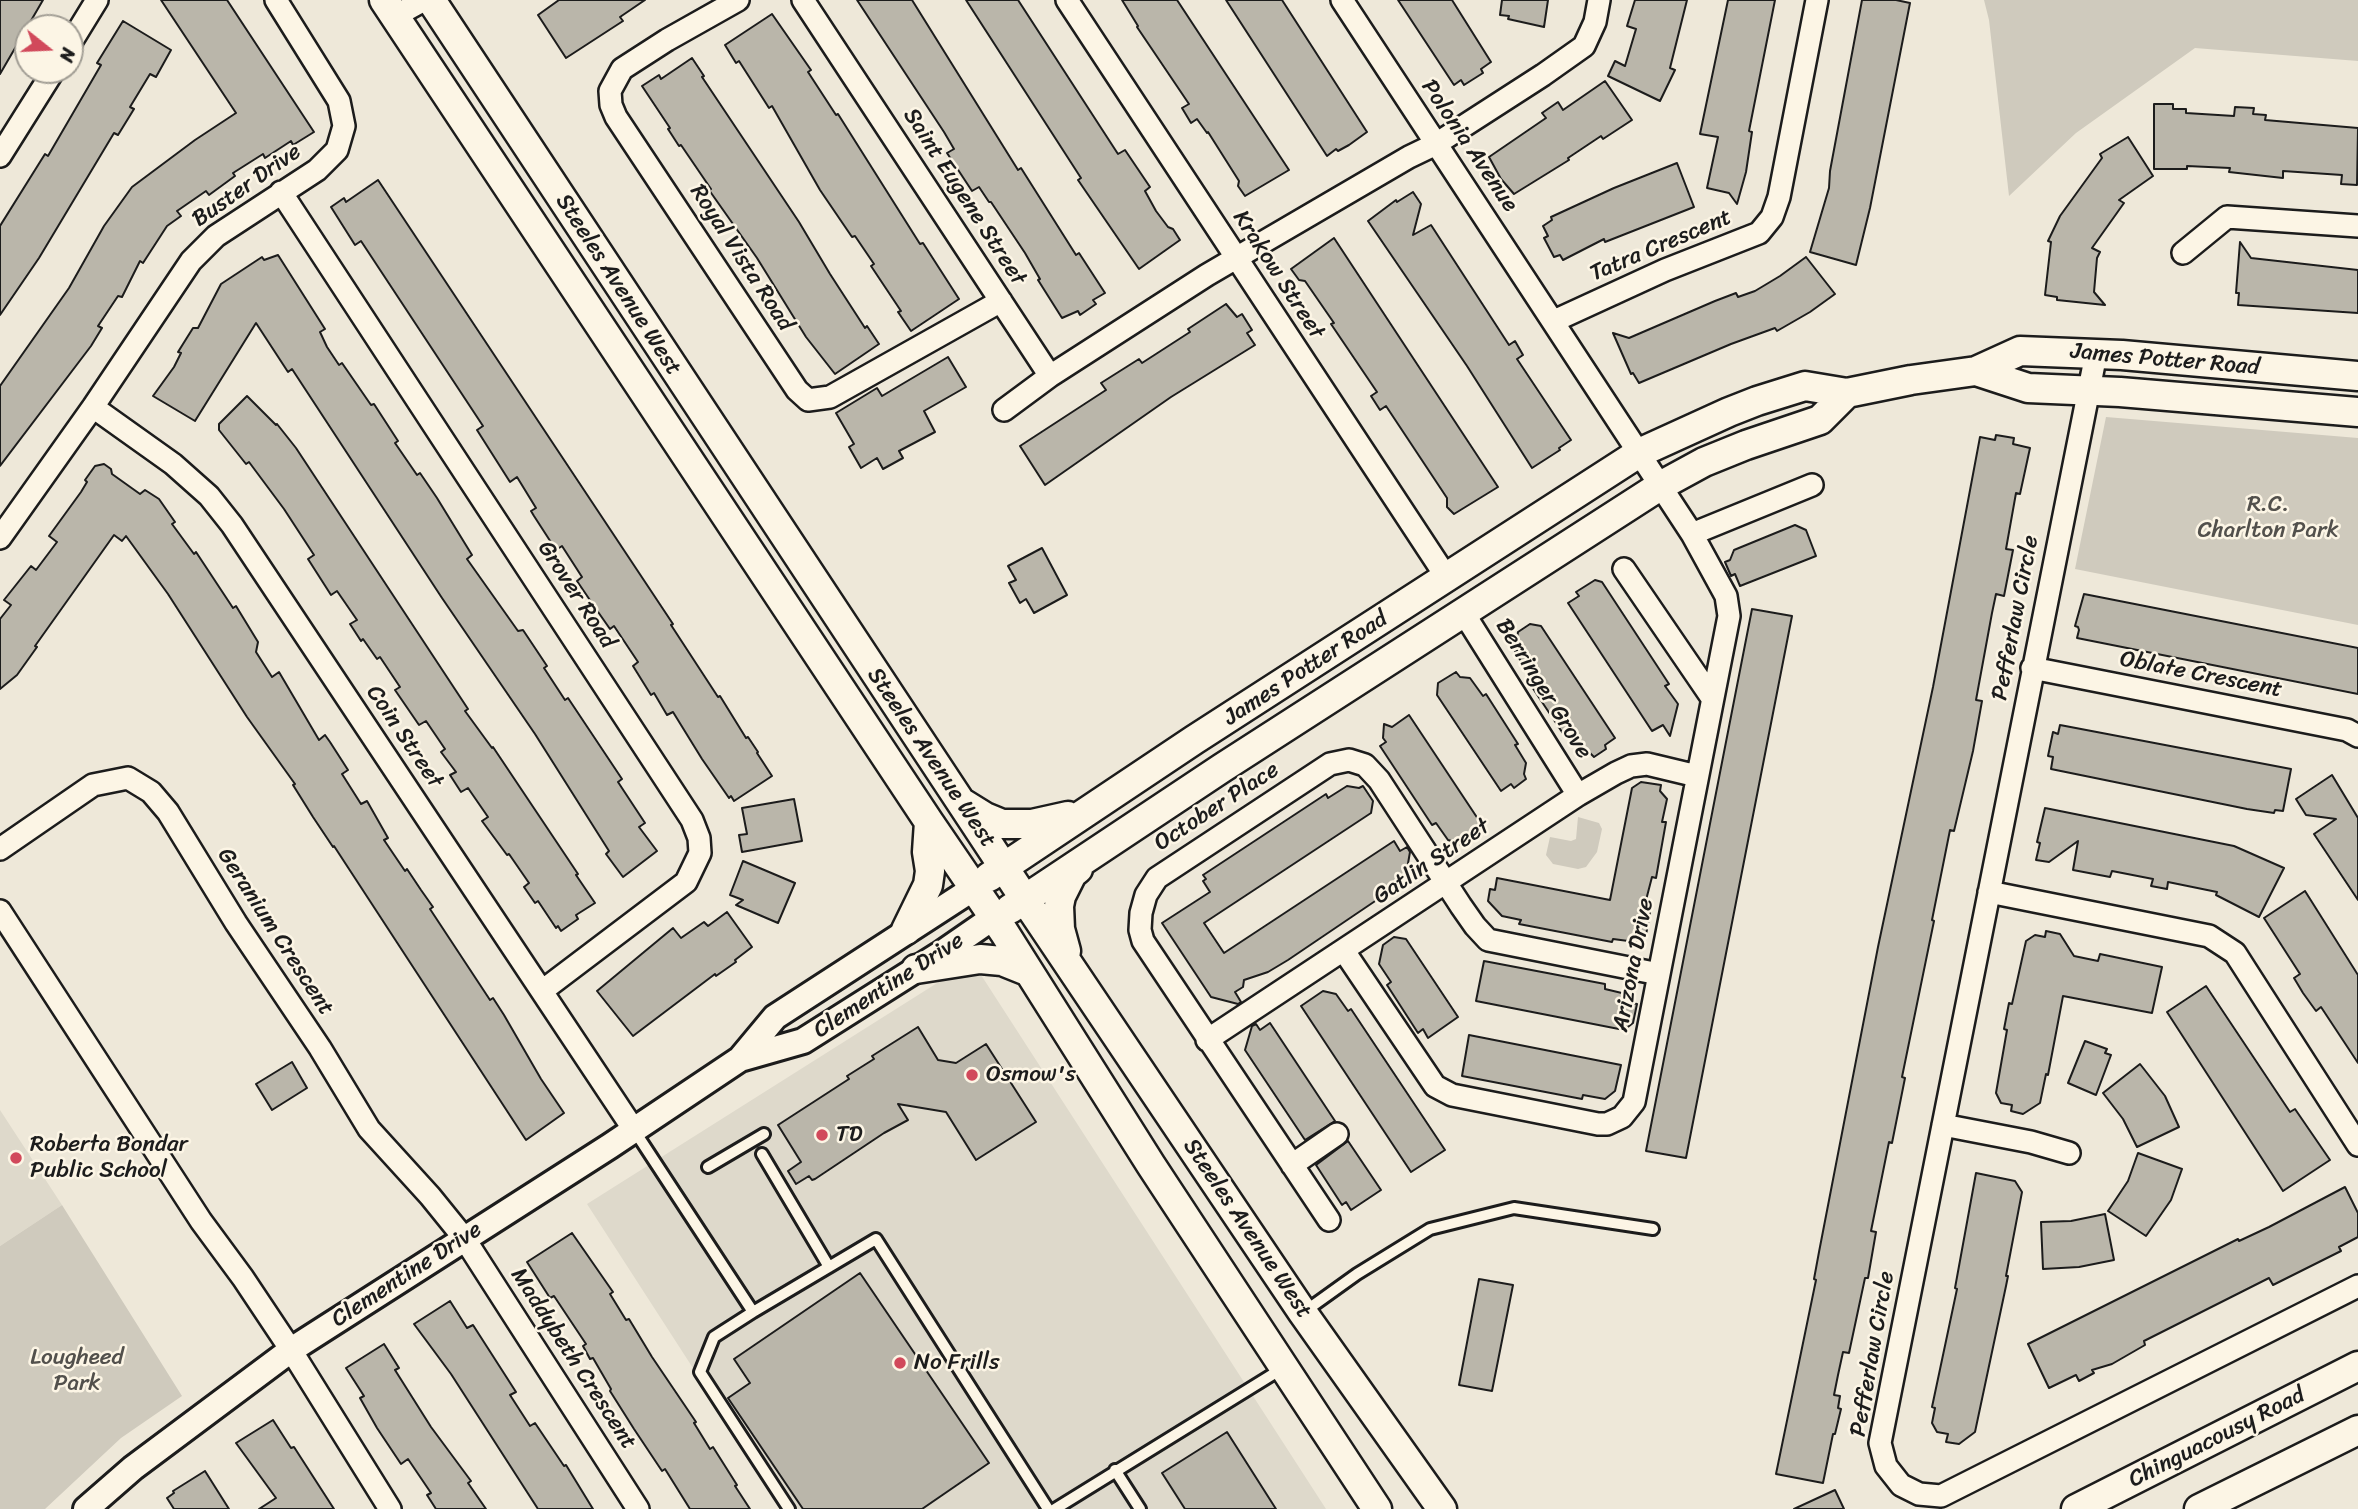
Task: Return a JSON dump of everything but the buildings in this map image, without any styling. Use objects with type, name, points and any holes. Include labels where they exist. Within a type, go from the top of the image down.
[{"type":"main road","name":"Steeles Avenue West","points":[[431,0],[953,793],[1303,1313],[1442,1509]]},
{"type":"main road","name":"Steeles Avenue West","points":[[390,8],[994,917],[1283,1368],[1377,1509]]},
{"type":"main road","name":"James Potter Road","points":[[974,888],[1085,812],[1639,453],[1729,412],[1805,386],[1847,393],[1976,371],[2020,351],[2096,354],[2358,376]]},
{"type":"main road","name":"James Potter Road","points":[[1976,371],[2028,388],[2358,412]]},
{"type":"main road","name":"James Potter Road","points":[[994,917],[1025,900],[1660,485],[1704,462],[1820,420],[1847,393]]},
{"type":"main road","points":[[953,793],[961,803],[1002,824],[1032,824],[1085,812]]},
{"type":"main road","points":[[906,930],[928,885],[929,822]]},
{"type":"main road","points":[[1078,978],[1059,929],[1059,906],[1072,874],[1095,852]]},
{"type":"main road","points":[[916,969],[980,959],[1002,961],[1027,971]]},
{"type":"main road","name":"Chinguacousy Road","points":[[2076,1509],[2358,1366]]},
{"type":"main road","points":[[2199,1509],[2358,1430]]},
{"type":"street","points":[[84,21],[97,0]]},
{"type":"street","name":"Buster Drive","points":[[0,538],[93,407],[191,261],[216,236],[317,170],[337,150],[344,126],[339,101],[276,0]]},
{"type":"street","points":[[390,8],[424,0]]},
{"type":"street","name":"Royal Vista Road","points":[[738,0],[622,69],[610,91],[611,106],[797,390],[808,400],[830,397],[1001,302]]},
{"type":"street","name":"Saint Eugene Street","points":[[803,0],[1050,376]]},
{"type":"street","name":"Krakow Street","points":[[1067,0],[1447,578]]},
{"type":"street","name":"Polonia Avenue","points":[[1342,0],[1554,321]]},
{"type":"street","points":[[1004,410],[1050,376],[1236,258],[1436,144],[1584,46],[1595,22],[1599,0]]},
{"type":"street","name":"Tatra Crescent","points":[[1554,321],[1665,270],[1759,233],[1772,217],[1779,197],[1817,0]]},
{"type":"street","points":[[0,156],[45,84]]},
{"type":"street","name":"Grover Road","points":[[281,192],[692,820],[699,838],[700,853],[686,882],[542,991]]},
{"type":"street","points":[[2183,253],[2227,217],[2358,226]]},
{"type":"street","points":[[1554,321],[1660,485]]},
{"type":"street","name":"Pefferlaw Circle","points":[[2096,354],[1880,1443],[1886,1466],[1902,1485],[1919,1493],[1941,1496],[2358,1286]]},
{"type":"street","name":"Coin Street","points":[[93,407],[173,464],[209,496],[232,525],[635,1130]]},
{"type":"street","name":"Arizona Drive","points":[[1344,951],[1435,1086],[1452,1095],[1598,1124],[1607,1124],[1622,1117],[1634,1102],[1729,616],[1726,596],[1692,534],[1660,485]]},
{"type":"street","points":[[1692,534],[1812,485]]},
{"type":"street","points":[[1625,569],[1713,698]]},
{"type":"street","name":"Berringer Grove","points":[[1463,612],[1578,795]]},
{"type":"street","name":"Oblate Crescent","points":[[2032,668],[2347,730],[2358,736]]},
{"type":"street","name":"October Place","points":[[1329,1220],[1143,941],[1140,930],[1146,895],[1157,878],[1331,764],[1349,760],[1365,765],[1379,780],[1446,884]]},
{"type":"street","name":"Gatlin Street","points":[[1207,1040],[1578,795],[1631,766],[1647,764],[1697,776]]},
{"type":"street","name":"Geranium Crescent","points":[[0,849],[93,785],[128,778],[150,792],[168,812],[369,1129],[464,1238]]},
{"type":"street","points":[[1446,884],[1488,940],[1659,974]]},
{"type":"street","name":"Clementine Drive","points":[[97,1506],[133,1468],[291,1350],[635,1130],[740,1059],[775,1017],[974,888]]},
{"type":"street","points":[[1989,892],[2209,936],[2235,953],[2358,1145]]},
{"type":"street","points":[[0,911],[201,1221],[291,1350],[390,1509]]},
{"type":"street","name":"Clementine Drive","points":[[740,1059],[803,1041],[994,917]]},
{"type":"street","points":[[1943,1125],[2031,1142],[2069,1153]]},
{"type":"street","points":[[1292,1165],[1338,1134]]},
{"type":"street","name":"Maddybeth Crescent","points":[[464,1238],[638,1509]]},
{"type":"lane","points":[[635,1130],[752,1312]]},
{"type":"lane","points":[[708,1167],[764,1134]]},
{"type":"lane","points":[[762,1154],[829,1266]]},
{"type":"lane","points":[[1303,1313],[1357,1274],[1430,1229],[1514,1208],[1653,1229]]},
{"type":"lane","points":[[789,1509],[700,1372],[714,1336],[876,1239],[1048,1509]]},
{"type":"lane","points":[[1055,1509],[1115,1469],[1283,1368]]},
{"type":"lane","points":[[1115,1469],[1140,1509]]},
{"type":"shaded area","points":[[972,961],[1326,1509],[784,1509],[587,1204]]},
{"type":"shaded area","name":"Roberta Bondar Public School","points":[[0,1110],[62,1205],[0,1246]]},
{"type":"green space","points":[[1984,0],[2358,0],[2358,61],[2195,48],[2076,133],[2009,196],[1989,20]]},
{"type":"green space","name":"R.C. Charlton Park","points":[[2106,417],[2358,438],[2358,625],[2075,569]]},
{"type":"green space","points":[[1578,817],[1599,823],[1602,829],[1597,852],[1586,867],[1578,869],[1553,864],[1546,855],[1550,837],[1571,841],[1576,839]]},
{"type":"green space","name":"Lougheed Park","points":[[62,1205],[182,1396],[121,1438],[45,1509],[0,1509],[0,1246]]},
{"type":"place","name":"Osmow's","points":[[972,1075]]},
{"type":"place","name":"TD","points":[[822,1135]]},
{"type":"place","name":"Roberta Bondar Public School","points":[[16,1158]]},
{"type":"place","name":"No Frills","points":[[900,1363]]}]
